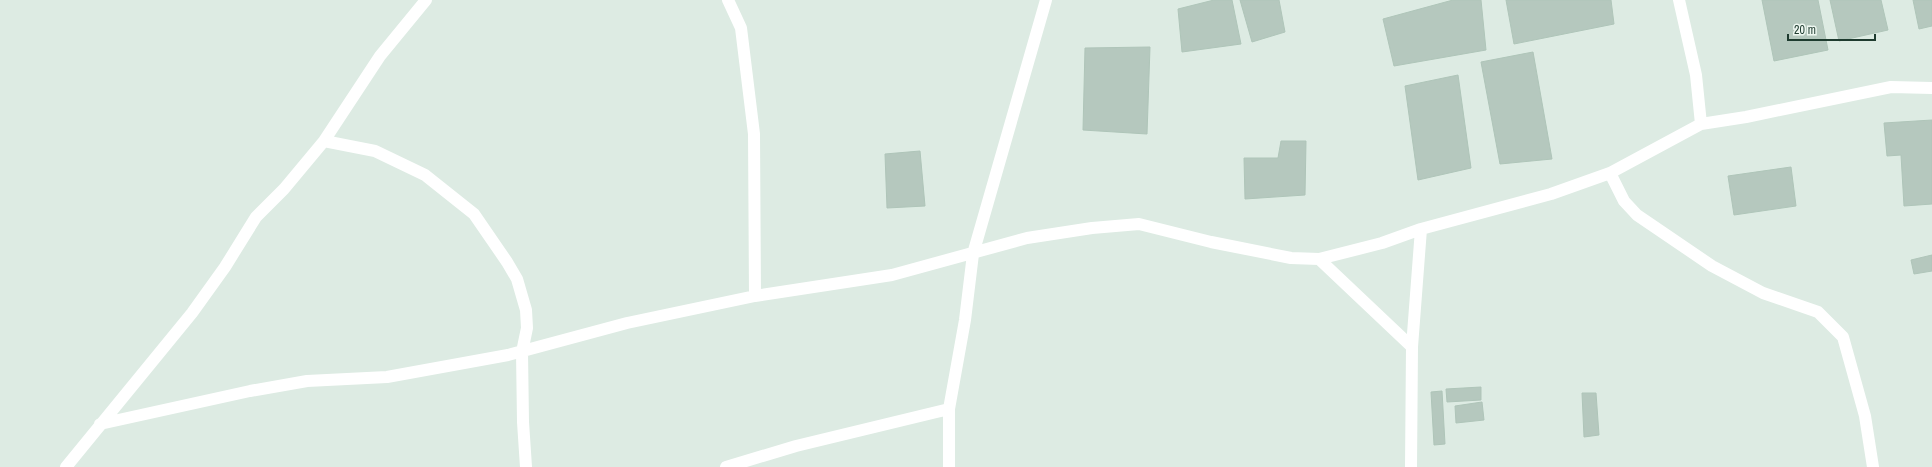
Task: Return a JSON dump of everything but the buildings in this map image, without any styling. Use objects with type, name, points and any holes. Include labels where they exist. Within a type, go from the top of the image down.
[{"type":"street","points":[[66,467],[192,313],[225,267],[256,217],[284,189],[324,141],[380,56],[426,0]]},
{"type":"street","points":[[728,0],[741,28],[754,134],[755,296]]},
{"type":"street","points":[[949,467],[949,409],[966,320],[973,254],[1046,0]]},
{"type":"street","points":[[1680,0],[1696,75],[1702,124]]},
{"type":"street","points":[[100,424],[307,381],[388,377],[522,352],[626,323],[755,296],[892,275],[1028,238],[1092,228],[1138,224],[1211,242],[1284,256],[1319,258],[1382,243],[1421,228],[1550,194],[1610,173],[1702,124],[1746,117],[1891,87],[1932,88]]},
{"type":"street","points":[[324,141],[375,151],[425,175],[474,214],[517,280],[526,310],[527,328],[522,352],[523,422],[526,467]]},
{"type":"street","points":[[1610,173],[1624,201],[1637,215],[1712,266],[1763,292],[1818,312],[1843,337],[1865,416],[1872,467]]},
{"type":"street","points":[[1411,467],[1412,347],[1421,228]]},
{"type":"street","points":[[1319,258],[1412,347]]},
{"type":"street","points":[[726,467],[796,446],[949,409]]}]
